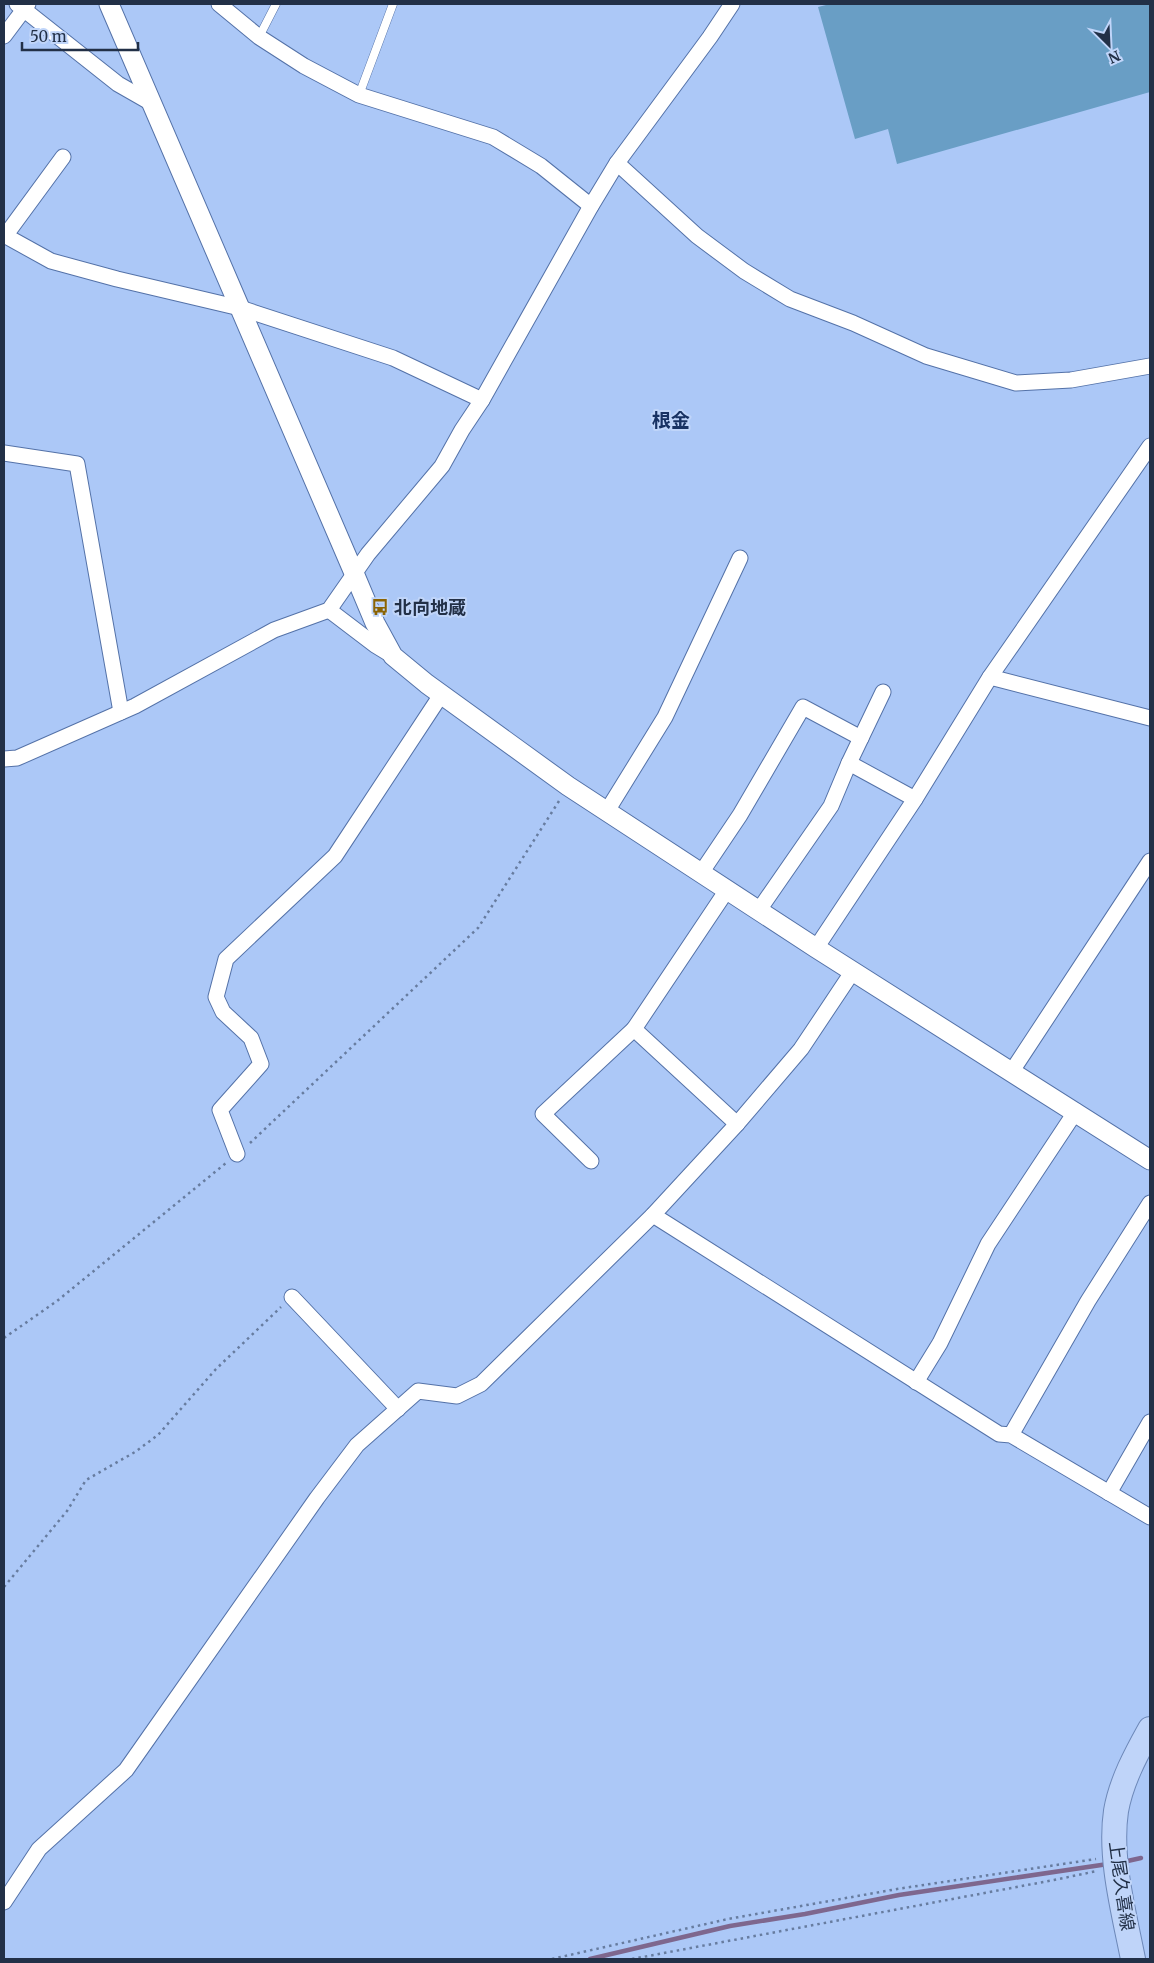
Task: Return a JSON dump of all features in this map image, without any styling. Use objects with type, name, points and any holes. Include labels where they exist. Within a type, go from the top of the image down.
[{"type":"main road","name":"上尾久喜線","points":[[1133,1959],[1116,1862],[1114,1834],[1116,1810],[1132,1762],[1150,1729]]},
{"type":"street","points":[[109,4],[354,573],[393,656]]},
{"type":"street","points":[[219,4],[259,37],[304,66],[359,95],[493,137],[541,166],[591,206]]},
{"type":"street","points":[[4,760],[17,758],[121,712],[274,630],[329,610],[354,573],[442,466],[462,430],[482,400],[617,163],[710,37],[732,4]]},
{"type":"street","points":[[4,36],[23,6],[118,84],[153,104]]},
{"type":"street","points":[[63,157],[4,235],[51,261],[117,279],[240,308],[393,358],[482,400]]},
{"type":"street","points":[[617,163],[697,236],[744,271],[790,299],[853,323],[926,356],[1016,383],[1072,380],[1150,366]]},
{"type":"street","points":[[816,948],[915,799],[990,677],[1150,446]]},
{"type":"street","points":[[4,453],[77,464],[121,712]]},
{"type":"street","points":[[607,811],[665,717],[740,558]]},
{"type":"street","points":[[329,610],[375,645],[393,656],[441,695],[568,786],[816,948],[1076,1111],[1150,1160]]},
{"type":"street","points":[[990,677],[1150,718]]},
{"type":"street","points":[[759,910],[831,806],[883,692]]},
{"type":"street","points":[[237,1154],[220,1110],[261,1064],[251,1038],[223,1012],[216,997],[226,959],[335,856],[441,695]]},
{"type":"street","points":[[701,873],[740,815],[803,707],[861,738]]},
{"type":"street","points":[[849,763],[915,799]]},
{"type":"street","points":[[1012,1071],[1150,860]]},
{"type":"street","points":[[591,1161],[542,1114],[634,1029],[727,890]]},
{"type":"street","points":[[4,1902],[39,1849],[126,1770],[317,1498],[357,1445],[418,1392],[457,1396],[481,1384],[653,1215],[737,1124],[801,1049],[853,971]]},
{"type":"street","points":[[634,1029],[737,1124]]},
{"type":"street","points":[[916,1382],[940,1343],[988,1244],[1076,1111]]},
{"type":"street","points":[[1011,1435],[1088,1301],[1150,1203]]},
{"type":"street","points":[[653,1215],[999,1434],[1011,1435],[1150,1517]]},
{"type":"street","points":[[292,1297],[398,1409]]},
{"type":"street","points":[[1109,1493],[1150,1422]]},
{"type":"lane","points":[[259,37],[276,4]]},
{"type":"lane","points":[[359,95],[393,4]]},
{"type":"path","points":[[4,1338],[57,1301],[237,1154],[478,928],[568,786]]},
{"type":"path","points":[[4,1587],[67,1511],[86,1480],[135,1452],[158,1435],[216,1369],[292,1297]]},
{"type":"path","points":[[552,1959],[738,1917],[897,1888],[1116,1862]]},
{"type":"path","points":[[632,1959],[1054,1880],[1116,1862]]},
{"type":"building","points":[[830,4],[1150,4],[1150,92],[897,164],[888,129],[855,139],[818,7]]},
{"type":"waterway","points":[[1123,1862],[1141,1858]]},
{"type":"waterway","points":[[590,1959],[730,1926],[805,1914],[899,1895],[1108,1864]]},
{"type":"place","name":"北向地蔵","points":[[380,607]]},
{"type":"district","name":"根金","points":[[671,420]]}]
